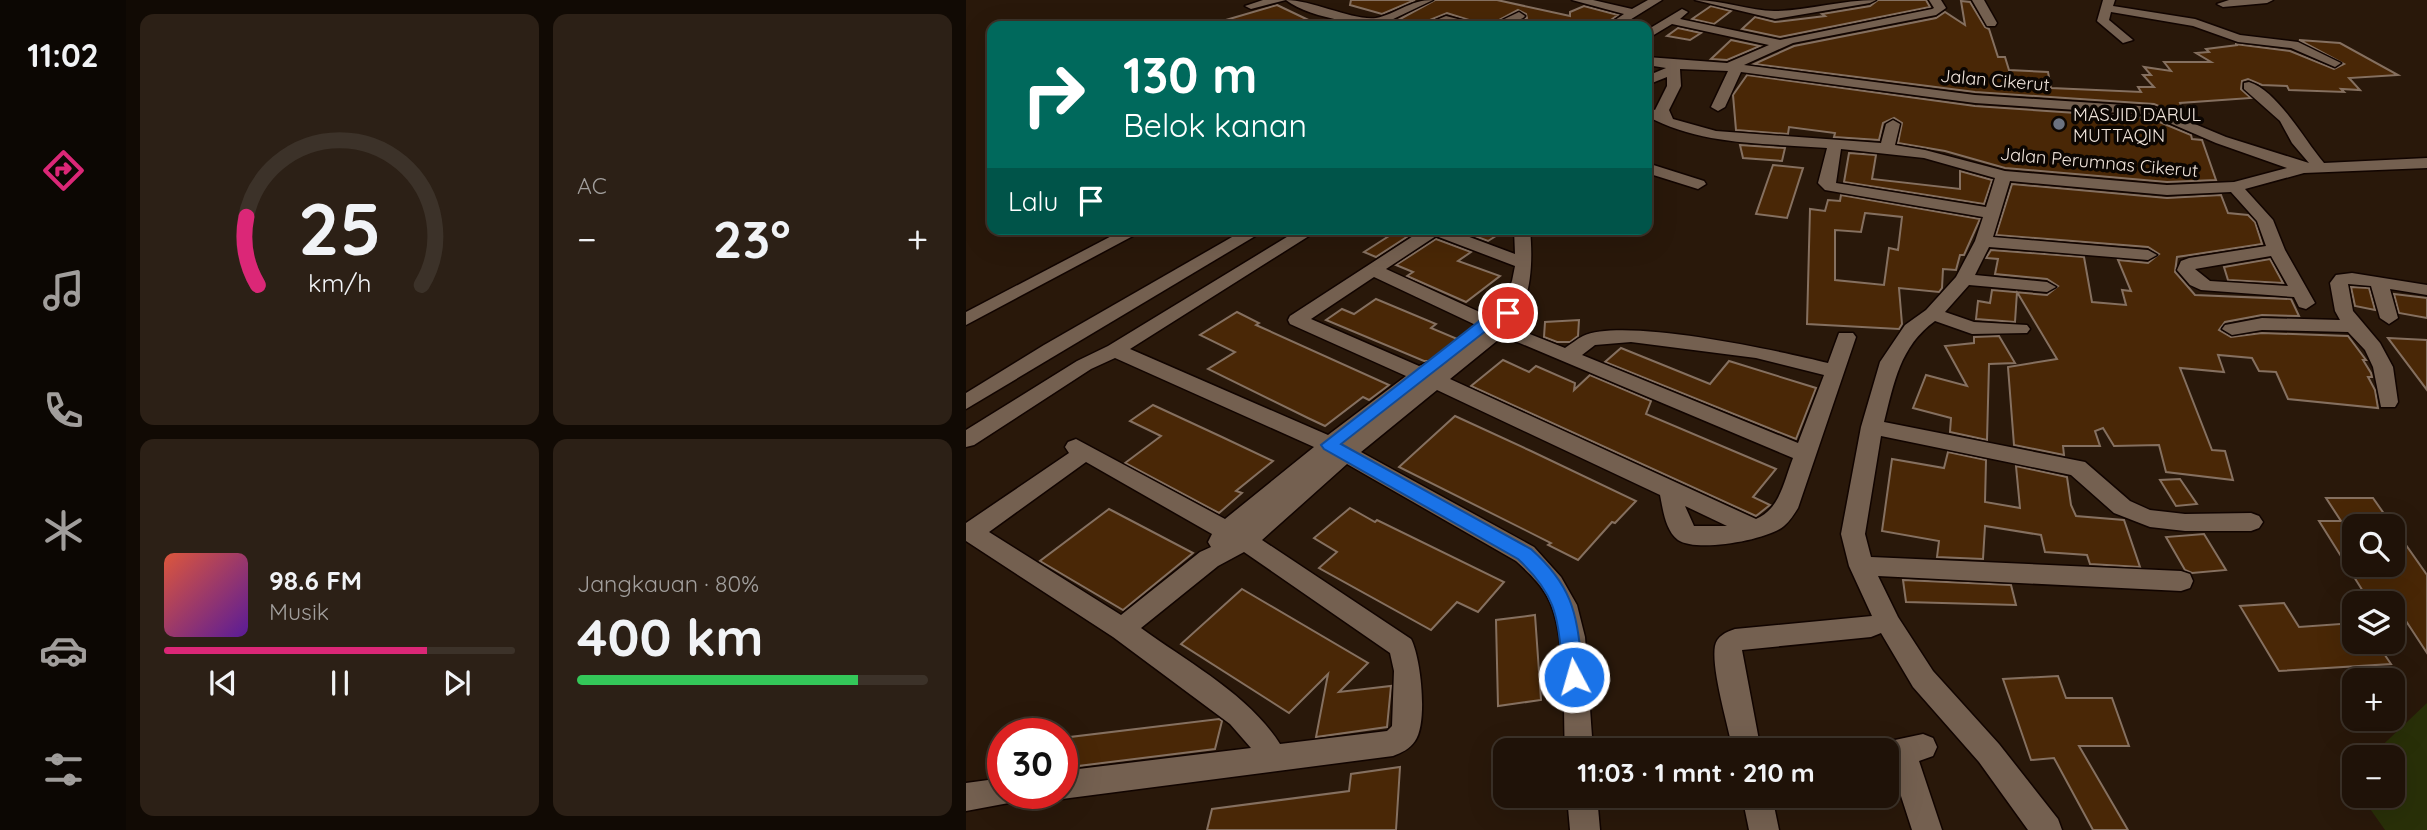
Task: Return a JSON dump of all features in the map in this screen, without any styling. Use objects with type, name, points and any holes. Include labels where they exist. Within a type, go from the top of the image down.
[{"type":"street","points":[[1251,6],[1279,0]]},
{"type":"street","points":[[1292,0],[1313,9],[1370,21]]},
{"type":"street","points":[[1378,21],[1427,0]]},
{"type":"street","points":[[1578,0],[1633,13]]},
{"type":"street","points":[[1620,21],[1656,0]]},
{"type":"street","points":[[1652,32],[1701,0],[1775,15],[1870,0]]},
{"type":"street","points":[[1798,0],[1836,30]]},
{"type":"street","points":[[1718,107],[1732,67],[1779,43],[1936,12],[1940,8],[1935,0]]},
{"type":"street","points":[[1978,0],[1991,23]]},
{"type":"street","points":[[2223,4],[2267,0]]},
{"type":"street","points":[[1288,16],[1338,4]]},
{"type":"street","points":[[2127,40],[2104,21],[2108,4],[2195,23],[2238,38],[2294,45],[2335,64]]},
{"type":"street","points":[[1508,21],[1519,16]]},
{"type":"street","points":[[1340,21],[1348,17]]},
{"type":"street","points":[[1669,20],[1779,43]]},
{"type":"street","name":"Jalan Cikerut","points":[[1652,62],[1674,67],[1732,67],[1885,81],[1975,99],[2045,97],[2154,111],[2221,140],[2303,168]]},
{"type":"street","points":[[1652,78],[1674,67],[1674,86],[1662,110],[1667,123]]},
{"type":"street","points":[[2249,86],[2286,119],[2300,143],[2320,167]]},
{"type":"street","name":"Jalan Perumnas Cikerut","points":[[1652,114],[1667,123],[1716,135],[1887,148],[1925,154],[2004,176],[2167,190],[2194,191],[2235,187],[2303,168],[2427,163]]},
{"type":"street","points":[[1652,120],[1667,123]]},
{"type":"street","points":[[1887,148],[1893,124]]},
{"type":"street","points":[[1835,145],[1826,183],[1831,187],[1992,213]]},
{"type":"street","points":[[1652,170],[1698,184]]},
{"type":"street","points":[[2004,176],[1983,241],[1965,279],[1933,314],[1912,330],[1891,362],[1872,427],[1853,534],[1861,566],[1889,625],[1923,679],[1989,753],[2047,830]]},
{"type":"street","points":[[2235,187],[2265,220],[2276,250],[2304,297],[2207,286],[2196,281],[2186,270],[2187,265],[2195,262],[2276,250]]},
{"type":"street","points":[[966,319],[1127,235]]},
{"type":"street","points":[[966,402],[1051,349],[1249,235]]},
{"type":"street","points":[[966,440],[1084,365],[1115,350],[1302,235]]},
{"type":"street","points":[[1427,235],[1292,318],[1429,377],[1671,492],[1676,519],[1689,535],[1728,535],[1776,521],[1786,508],[1846,337]]},
{"type":"street","points":[[1448,235],[1524,263]]},
{"type":"street","points":[[1122,629],[1338,449],[1499,321],[1521,281],[1524,263],[1522,235]]},
{"type":"street","points":[[1983,241],[2148,255]]},
{"type":"street","points":[[1373,270],[1499,321],[1568,355],[1805,454]]},
{"type":"street","points":[[2388,402],[2384,368],[2344,311],[2339,283],[2342,279],[2352,278],[2427,290]]},
{"type":"street","points":[[1965,279],[2047,287]]},
{"type":"street","points":[[2379,283],[2389,318]]},
{"type":"street","points":[[1933,314],[1972,328],[2020,329]]},
{"type":"street","points":[[1111,315],[1145,331]]},
{"type":"street","points":[[2232,329],[2262,324],[2353,326]]},
{"type":"street","points":[[1568,355],[1590,340],[1631,336],[1756,352],[1835,371]]},
{"type":"street","points":[[1051,349],[1084,365]]},
{"type":"street","points":[[1115,350],[1338,449],[1525,554],[1545,573],[1564,606],[1573,652],[1578,738]]},
{"type":"street","points":[[1872,427],[2077,468],[2089,475],[2122,507],[2152,520],[2251,522]]},
{"type":"street","points":[[1078,783],[1393,743],[1399,740],[1406,726],[1406,657],[1402,647],[1236,536],[1080,450],[971,532],[1122,629],[1240,715],[1256,731],[1273,758]]},
{"type":"street","points":[[1861,566],[2181,582]]},
{"type":"street","points":[[1744,738],[1729,664],[1728,645],[1735,640],[1871,625]]},
{"type":"street","points":[[1904,750],[1927,830]]},
{"type":"street","points":[[966,797],[987,794]]},
{"type":"street","points":[[1583,808],[1585,830]]},
{"type":"street","points":[[1759,808],[1764,830]]},
{"type":"green space","points":[[2427,703],[2427,830],[2385,830],[2369,808],[2405,808],[2405,745],[2383,745],[2397,731],[2405,731],[2405,724]]},
{"type":"building","points":[[1351,0],[1415,0],[1382,14],[1350,5]]},
{"type":"building","points":[[1435,0],[1497,0],[1570,16],[1570,12],[1584,6],[1618,15],[1609,21],[1521,21],[1527,18],[1526,14],[1518,10],[1497,21],[1472,21],[1447,13],[1427,21],[1400,19]]},
{"type":"building","points":[[1878,0],[1926,0],[1930,7],[1780,37],[1742,29],[1755,17],[1775,22],[1825,16],[1822,14],[1870,6]]},
{"type":"building","points":[[1961,1],[1970,2],[1985,27],[1989,29],[1998,57],[2005,57],[2009,70],[2048,72],[2051,88],[2141,92],[2138,87],[2154,87],[2143,75],[2151,75],[2144,67],[2171,71],[2164,62],[2211,62],[2196,53],[2238,45],[2235,44],[2290,51],[2334,69],[2344,64],[2299,40],[2340,43],[2398,75],[2349,78],[2360,90],[2341,89],[2344,92],[2289,90],[2287,86],[2262,85],[2248,79],[2242,81],[2241,89],[2251,98],[2180,103],[2185,117],[2154,104],[1975,92],[1754,64],[1794,46],[1936,18],[1945,12],[1965,25]]},
{"type":"building","points":[[1277,5],[1311,21],[1222,21]]},
{"type":"building","points":[[1711,6],[1731,11],[1714,24],[1692,19]]},
{"type":"building","points":[[1678,28],[1701,33],[1690,40],[1667,36]]},
{"type":"building","points":[[1731,40],[1760,46],[1727,60],[1711,59]]},
{"type":"building","points":[[1747,75],[1975,106],[2150,118],[2191,135],[2192,139],[2202,140],[2216,180],[2167,182],[2005,168],[1945,151],[1898,143],[1902,123],[1894,118],[1883,123],[1879,140],[1834,137],[1835,133],[1789,127],[1788,134],[1736,130],[1733,95]]},
{"type":"building","points":[[1740,145],[1785,148],[1782,161],[1743,158]]},
{"type":"building","points":[[1849,153],[1876,155],[1872,179],[1960,189],[1960,171],[1992,180],[1984,204],[1844,182]]},
{"type":"building","points":[[1773,165],[1803,168],[1787,218],[1756,214]]},
{"type":"building","points":[[2012,184],[2167,198],[2221,195],[2228,213],[2248,215],[2255,222],[2262,244],[2177,257],[2175,272],[2195,295],[2291,299],[2299,316],[2262,315],[2225,322],[2219,330],[2231,337],[2262,333],[2348,336],[2366,360],[2363,360],[2371,373],[2372,377],[2368,377],[2375,390],[2378,408],[2288,399],[2276,372],[2259,371],[2252,358],[2218,355],[2224,372],[2180,368],[2212,450],[2225,451],[2233,480],[2166,472],[2159,445],[2114,446],[2103,428],[2095,431],[2100,446],[2063,446],[2064,455],[2014,445],[2008,367],[2057,359],[2017,292],[2047,295],[2058,286],[2047,279],[1995,274],[1998,259],[1986,258],[1991,250],[2084,257],[2092,302],[2126,305],[2122,290],[2131,291],[2118,260],[2148,263],[2159,254],[2148,247],[1996,235]]},
{"type":"building","points":[[1841,195],[1980,219],[1964,255],[1960,255],[1956,270],[1943,269],[1942,288],[1939,292],[1899,288],[1902,324],[1899,329],[1807,324],[1810,209],[1825,211],[1828,200],[1840,201]],"holes":[[[1865,213],[1902,217],[1898,250],[1889,248],[1884,285],[1835,280],[1835,230],[1861,232]]]},
{"type":"building","points":[[1391,235],[1410,235],[1376,257],[1364,252]]},
{"type":"building","points":[[1472,235],[1498,235],[1488,241]]},
{"type":"building","points":[[1436,239],[1471,252],[1458,261],[1500,276],[1466,302],[1407,276],[1413,272],[1396,265]]},
{"type":"building","points":[[2270,259],[2283,283],[2228,280],[2224,267]]},
{"type":"building","points":[[2351,287],[2369,288],[2375,310],[2355,306]]},
{"type":"building","points":[[1992,290],[2017,292],[2015,322],[1976,319],[1978,301],[1990,303]]},
{"type":"building","points":[[2394,294],[2427,298],[2427,318],[2399,313]]},
{"type":"building","points":[[1376,299],[1436,324],[1431,328],[1462,341],[1436,361],[1424,361],[1326,320],[1342,309],[1354,314]]},
{"type":"building","points":[[1237,312],[1259,323],[1256,325],[1389,385],[1369,400],[1363,397],[1325,426],[1308,418],[1208,369],[1235,352],[1200,335]]},
{"type":"building","points":[[1579,320],[1578,336],[1570,342],[1557,342],[1544,337],[1545,322]]},
{"type":"building","points":[[1999,336],[2015,363],[1989,364],[1987,440],[1950,432],[1951,418],[1913,408],[1926,375],[1967,386],[1945,346],[1974,343],[1974,337]]},
{"type":"building","points":[[2388,338],[2427,340],[2427,390]]},
{"type":"building","points":[[1621,348],[1710,384],[1729,361],[1816,388],[1796,439],[1605,362]]},
{"type":"building","points":[[1503,360],[1529,372],[1536,366],[1575,383],[1574,390],[1590,375],[1651,401],[1646,414],[1776,469],[1753,497],[1770,505],[1756,516],[1471,386]]},
{"type":"building","points":[[1153,405],[1273,461],[1236,491],[1242,493],[1219,513],[1125,463],[1161,436],[1130,421]]},
{"type":"building","points":[[1455,416],[1636,501],[1615,523],[1612,522],[1578,560],[1548,545],[1551,543],[1399,467]]},
{"type":"building","points":[[1948,452],[1986,460],[1985,502],[2020,508],[2016,466],[2067,477],[2071,505],[2076,516],[2124,520],[2140,567],[2090,564],[2087,555],[2045,552],[2041,535],[1985,526],[1983,559],[1937,557],[1939,541],[1882,531],[1892,459],[1944,468]]},
{"type":"building","points":[[2180,479],[2197,504],[2176,506],[2160,480]]},
{"type":"building","points":[[2326,498],[2373,498],[2384,514],[2342,514],[2342,558],[2319,521],[2341,521]]},
{"type":"building","points":[[1350,508],[1504,582],[1478,612],[1457,602],[1431,630],[1319,568],[1337,552],[1314,538]]},
{"type":"building","points":[[1109,509],[1193,553],[1123,610],[1040,561]]},
{"type":"building","points":[[2204,534],[2226,570],[2192,573],[2185,570],[2166,537]]},
{"type":"building","points":[[2405,544],[2427,575],[2427,653],[2405,620],[2405,591],[2363,591],[2354,577],[2405,577]]},
{"type":"building","points":[[1903,580],[2011,585],[2016,605],[1906,602]]},
{"type":"building","points":[[1242,589],[1368,663],[1339,692],[1391,686],[1387,727],[1316,737],[1328,674],[1289,713],[1181,644]]},
{"type":"building","points":[[2284,603],[2299,627],[2342,624],[2342,654],[2384,654],[2391,664],[2279,671],[2240,606]]},
{"type":"building","points":[[1535,615],[1541,700],[1498,706],[1496,620]]},
{"type":"building","points":[[2058,676],[2066,698],[2112,698],[2129,746],[2079,746],[2128,830],[2093,830],[2054,758],[2031,760],[2003,679]]},
{"type":"building","points":[[1219,719],[1222,721],[1215,749],[1078,766],[1078,736]]},
{"type":"building","points":[[1400,767],[1396,830],[1207,830],[1212,809],[1349,791],[1351,774]]},
{"type":"place","name":"MASJID DARUL MUTTAQIN","points":[[2059,124]]},
{"type":"route","points":[[1508,313],[1487,323],[1330,445],[1525,554],[1545,573],[1564,606],[1573,652],[1574,677]]}]
